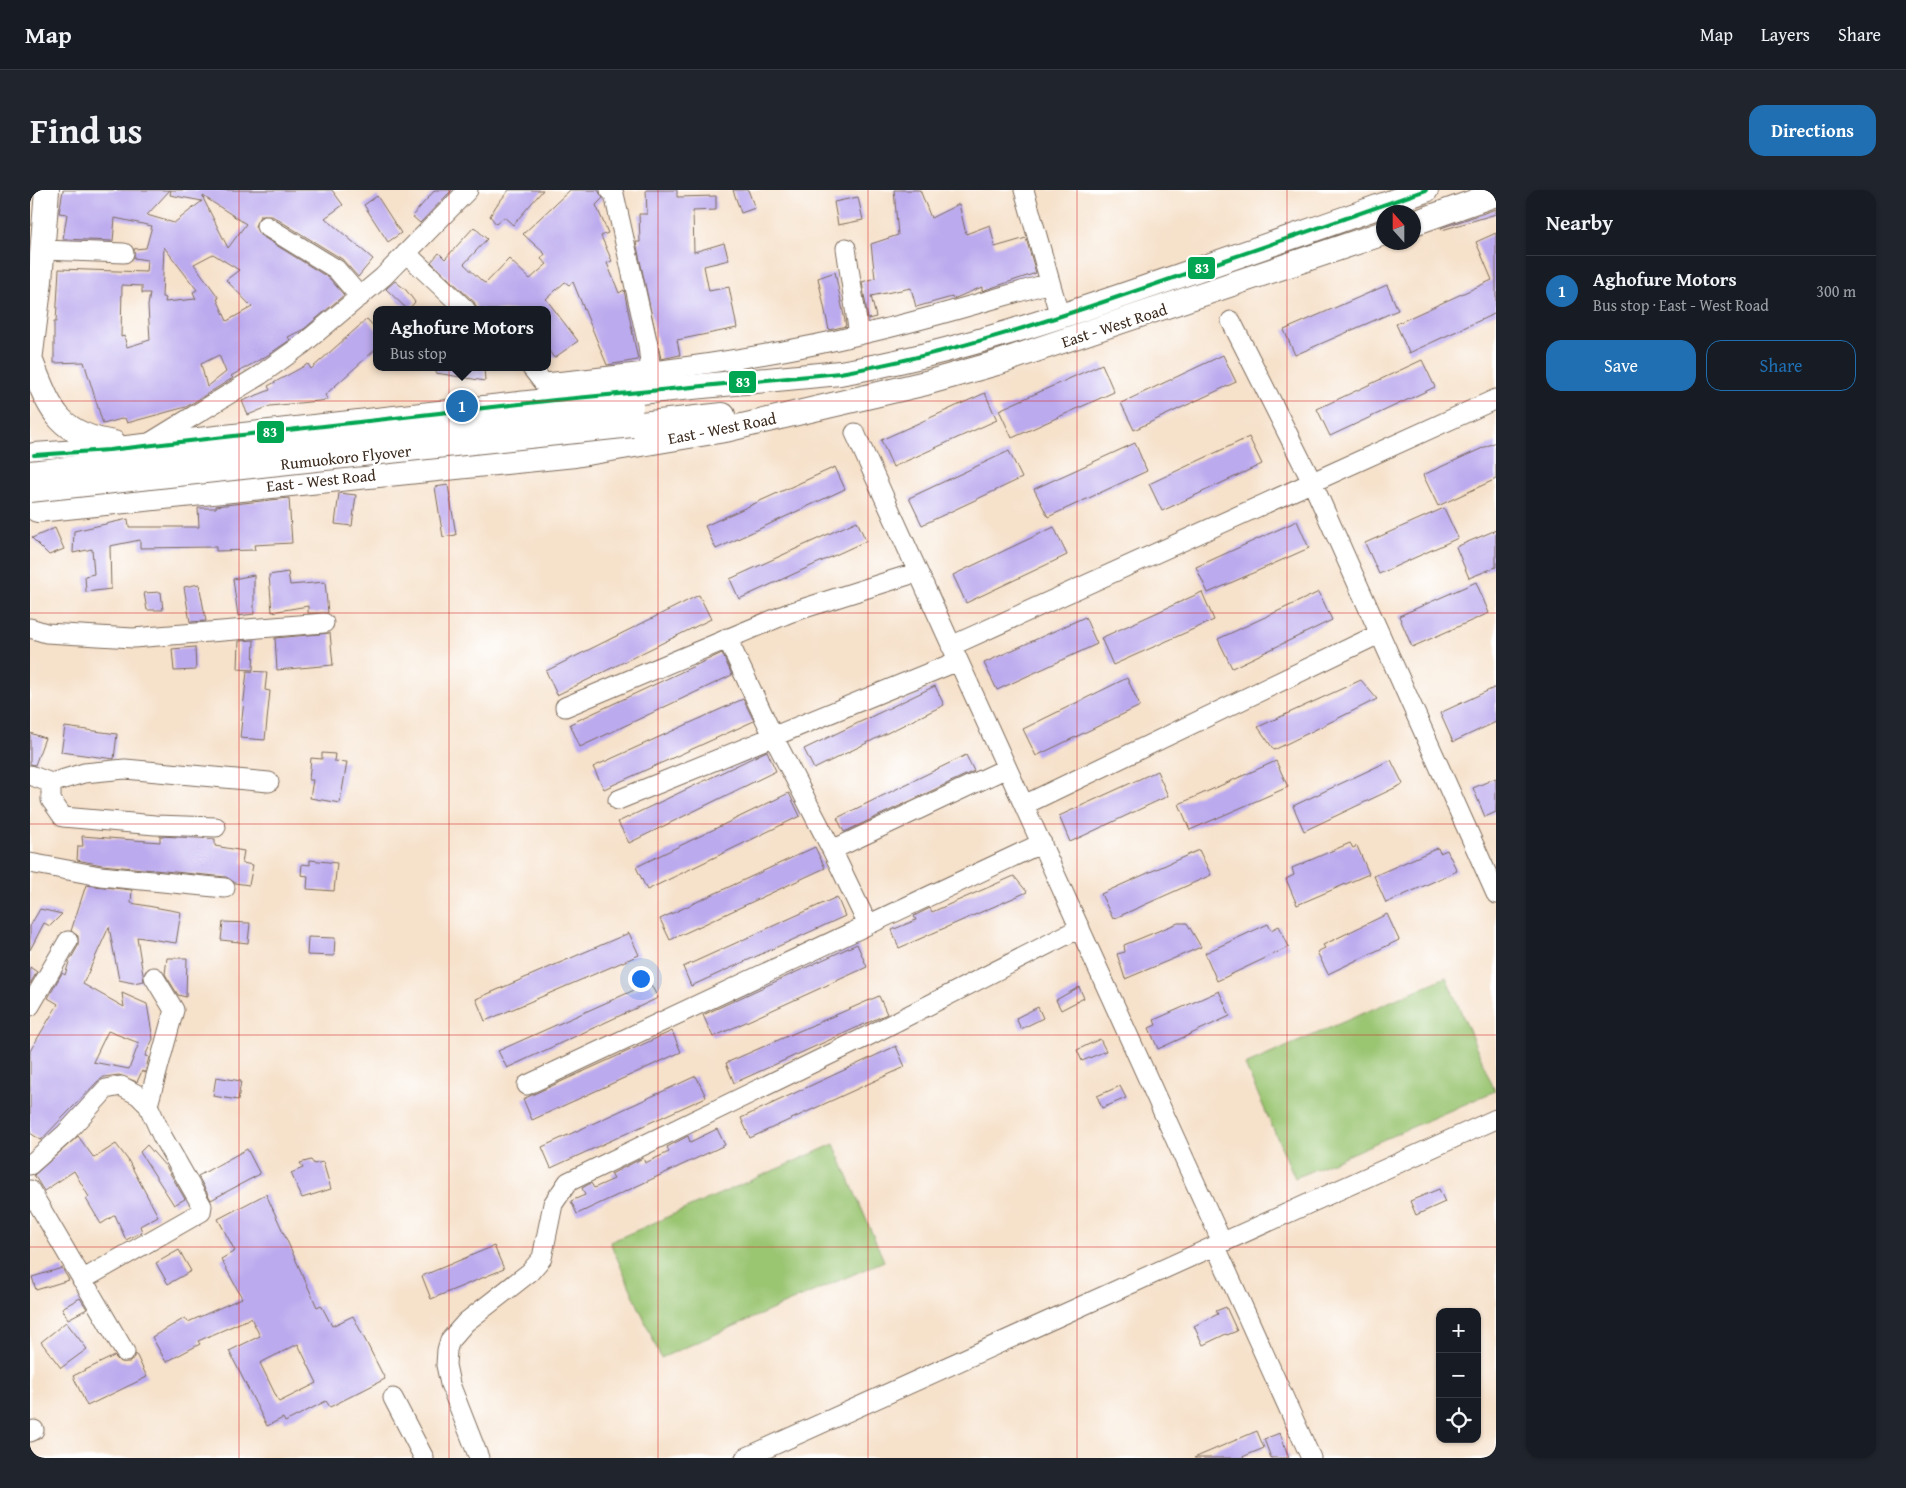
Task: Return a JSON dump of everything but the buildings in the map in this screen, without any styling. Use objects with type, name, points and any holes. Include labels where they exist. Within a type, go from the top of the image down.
[{"type":"main road","points":[[48,190],[30,360],[44,392],[62,421],[90,439],[138,447]]},
{"type":"main road","name":"East - West Road","points":[[31,460],[550,392],[840,373],[920,357],[992,338],[1060,317],[1426,190]]},
{"type":"main road","points":[[1421,220],[1496,194]]},
{"type":"main road","name":"East - West Road","points":[[32,506],[575,455],[725,430],[997,363],[1376,236]]},
{"type":"main road","points":[[632,416],[840,373]]},
{"type":"main road","points":[[632,416],[840,402]]},
{"type":"main road","name":"Rumuokoro Flyover","points":[[31,460],[632,416]]},
{"type":"main road","name":"Rumuokoro Flyover","points":[[32,506],[632,416]]},
{"type":"main road","points":[[31,460],[46,480],[44,496],[32,506]]},
{"type":"street","points":[[138,447],[148,445],[260,376],[360,297],[468,190]]},
{"type":"street","points":[[610,190],[614,194],[624,234],[648,345],[651,373]]},
{"type":"street","points":[[1024,190],[1060,317]]},
{"type":"street","points":[[266,226],[336,269],[360,297]]},
{"type":"street","points":[[846,248],[860,335]]},
{"type":"street","points":[[42,250],[124,253]]},
{"type":"street","points":[[406,253],[462,306]]},
{"type":"street","points":[[534,371],[550,392],[651,373],[750,358],[860,335],[1050,283]]},
{"type":"street","points":[[1231,321],[1312,482],[1496,894]]},
{"type":"street","points":[[618,800],[773,736],[954,653],[1312,482],[1496,399]]},
{"type":"street","points":[[855,433],[1080,928],[1311,1458]]},
{"type":"street","points":[[565,706],[789,613],[918,572]]},
{"type":"street","points":[[30,628],[46,632],[133,638],[324,623]]},
{"type":"street","points":[[1024,805],[1379,634]]},
{"type":"street","points":[[727,638],[773,736],[832,850],[867,923]]},
{"type":"street","points":[[832,850],[1007,768]]},
{"type":"street","points":[[30,775],[51,783],[84,773],[125,769],[269,782]]},
{"type":"street","points":[[51,783],[51,800],[63,817],[155,825],[216,827]]},
{"type":"street","points":[[527,1085],[867,923],[1042,843]]},
{"type":"street","points":[[30,863],[100,876],[225,888]]},
{"type":"street","points":[[479,1458],[450,1384],[446,1365],[450,1340],[466,1322],[530,1272],[542,1258],[553,1204],[568,1182],[872,1034],[1080,928]]},
{"type":"street","points":[[30,1006],[68,941]]},
{"type":"street","points":[[148,1105],[174,1010],[154,977]]},
{"type":"street","points":[[30,1165],[66,1133],[106,1089],[121,1086],[138,1095],[148,1105],[162,1136],[202,1206],[201,1212],[82,1280]]},
{"type":"street","points":[[745,1458],[1496,1119]]},
{"type":"street","points":[[30,1190],[125,1352]]},
{"type":"street","points":[[393,1398],[424,1458]]},
{"type":"green space","points":[[1446,977],[1495,1091],[1295,1178],[1245,1065]]},
{"type":"green space","points":[[834,1144],[884,1261],[661,1358],[610,1242]]},
{"type":"transit line","name":"83","points":[[34,455],[109,450],[555,400],[840,373],[883,365],[969,344],[1053,319],[1426,190]]},
{"type":"place","name":"Aghofure Motors","points":[[462,406]]}]
